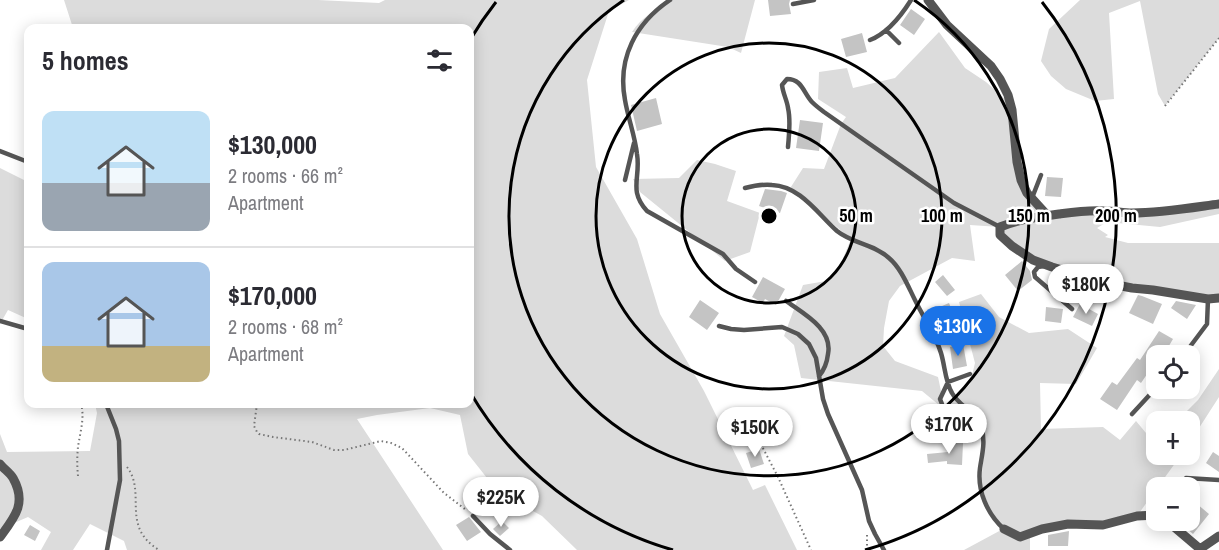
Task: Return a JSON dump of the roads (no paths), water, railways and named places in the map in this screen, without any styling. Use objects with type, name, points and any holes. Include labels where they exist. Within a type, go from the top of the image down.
[{"type":"street","points":[[928,0],[948,25],[991,66],[1000,79],[1012,110],[1021,180],[1031,199],[1047,215]]},
{"type":"street","points":[[1219,204],[1150,212],[1077,211],[1047,215],[1000,227],[999,235],[1033,260],[1106,283],[1208,299],[1219,298]]},
{"type":"street","points":[[0,464],[12,476],[20,497],[20,504],[0,537]]},
{"type":"street","points":[[1004,529],[1020,537],[1042,529],[1068,524],[1102,525],[1146,516]]},
{"type":"street","points":[[1179,531],[1200,549],[1219,536]]},
{"type":"lane","points":[[670,0],[649,16],[627,52],[623,85],[638,168],[637,196],[647,211],[708,244],[723,254],[736,269],[754,282]]},
{"type":"lane","points":[[794,4],[814,0]]},
{"type":"lane","points":[[870,40],[886,30],[902,14],[911,0]]},
{"type":"lane","points":[[886,30],[899,43]]},
{"type":"lane","points":[[788,147],[789,112],[782,85],[787,79],[794,79],[800,83],[812,102],[841,124],[954,203],[1000,227]]},
{"type":"lane","points":[[625,180],[634,140]]},
{"type":"lane","points":[[0,152],[24,161]]},
{"type":"lane","points":[[1031,199],[1041,176]]},
{"type":"lane","points":[[745,188],[772,185],[791,190],[803,198],[845,237],[880,250],[892,259],[937,342],[952,393],[959,403],[976,418],[981,427],[983,445],[979,476],[981,494],[998,524],[1004,529]]},
{"type":"lane","points":[[1053,267],[1038,267],[1034,272],[1035,277],[1072,309]]},
{"type":"lane","points":[[1191,345],[1207,324],[1208,299]]},
{"type":"lane","points":[[786,301],[817,324],[828,341],[827,362],[818,376]]},
{"type":"lane","points":[[0,321],[24,328]]},
{"type":"lane","points":[[720,326],[738,330],[782,327],[798,334],[809,344],[816,358],[818,376],[828,414],[862,490],[868,521],[884,550]]},
{"type":"lane","points":[[937,342],[960,334]]},
{"type":"lane","points":[[952,439],[950,425],[940,399],[948,382],[970,374]]},
{"type":"lane","points":[[1132,414],[1146,399]]},
{"type":"lane","points":[[107,550],[120,480],[119,441],[108,408]]},
{"type":"lane","points":[[1200,479],[1219,480]]},
{"type":"lane","points":[[473,516],[510,550]]}]
